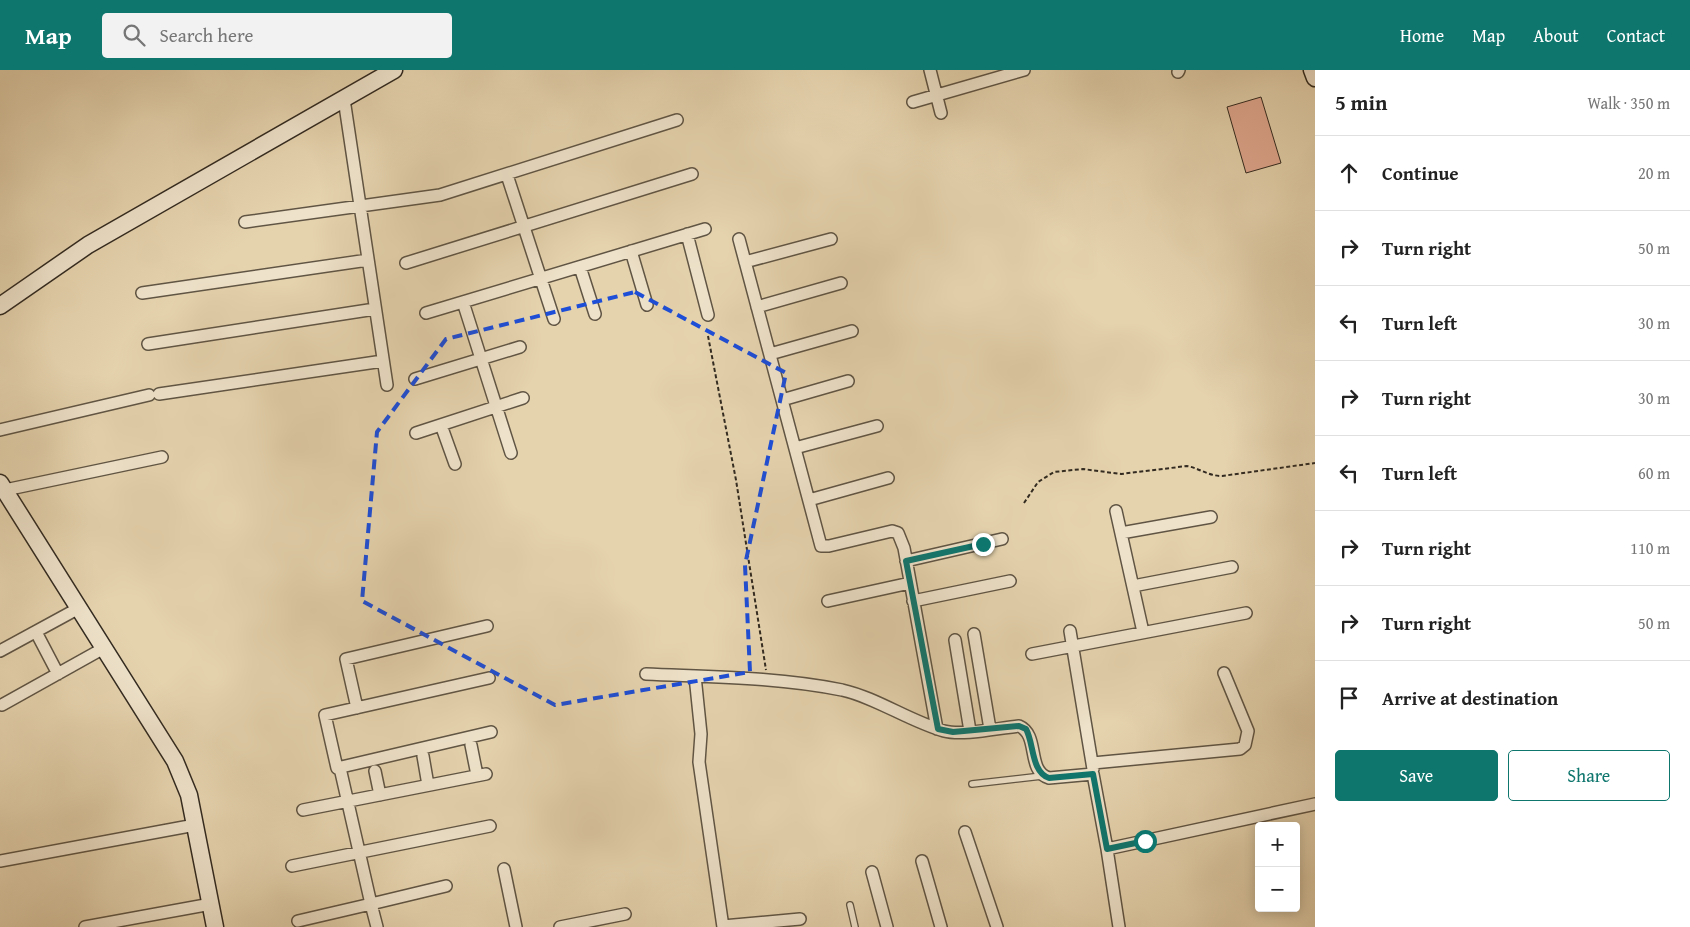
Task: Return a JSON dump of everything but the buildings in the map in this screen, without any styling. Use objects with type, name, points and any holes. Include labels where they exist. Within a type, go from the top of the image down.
[{"type":"street","points":[[0,306],[88,245],[394,70]]},
{"type":"street","points":[[930,70],[941,113]]},
{"type":"street","points":[[913,102],[1024,70]]},
{"type":"street","points":[[1312,70],[1315,78]]},
{"type":"street","points":[[344,99],[387,385]]},
{"type":"street","points":[[245,222],[440,196],[677,120]]},
{"type":"street","points":[[406,263],[692,174]]},
{"type":"street","points":[[507,175],[554,319]]},
{"type":"street","points":[[426,313],[705,229]]},
{"type":"street","points":[[687,234],[708,315]]},
{"type":"street","points":[[739,239],[821,546],[829,546],[892,531],[898,533],[906,561],[938,729]]},
{"type":"street","points":[[745,262],[831,239]]},
{"type":"street","points":[[631,251],[647,305]]},
{"type":"street","points":[[142,293],[368,260]]},
{"type":"street","points":[[580,267],[595,314]]},
{"type":"street","points":[[757,306],[841,283]]},
{"type":"street","points":[[463,302],[511,453]]},
{"type":"street","points":[[148,344],[375,309]]},
{"type":"street","points":[[770,354],[852,331]]},
{"type":"street","points":[[416,379],[520,347]]},
{"type":"street","points":[[0,430],[154,394],[383,361]]},
{"type":"street","points":[[782,400],[848,381]]},
{"type":"street","points":[[416,433],[523,398]]},
{"type":"street","points":[[441,425],[455,464]]},
{"type":"street","points":[[795,448],[877,426]]},
{"type":"street","points":[[162,457],[2,486],[175,761],[189,795],[215,927]]},
{"type":"street","points":[[809,500],[888,478]]},
{"type":"street","points":[[1116,511],[1143,632]]},
{"type":"street","points":[[1121,533],[1211,517]]},
{"type":"street","points":[[906,561],[1002,539]]},
{"type":"street","points":[[1133,586],[1232,567]]},
{"type":"street","points":[[913,601],[1010,581]]},
{"type":"street","points":[[828,600],[910,583]]},
{"type":"street","points":[[0,651],[79,608]]},
{"type":"street","points":[[1032,654],[1246,613]]},
{"type":"street","points":[[357,708],[346,659],[486,626]]},
{"type":"street","points":[[1070,631],[1107,849],[1118,927]]},
{"type":"street","points":[[36,632],[58,674]]},
{"type":"street","points":[[974,634],[990,728]]},
{"type":"street","points":[[955,640],[970,731]]},
{"type":"street","points":[[2,705],[104,648]]},
{"type":"street","points":[[646,674],[768,680],[845,691],[938,729],[953,732],[1019,726],[1026,729],[1038,769],[1042,776],[1049,778],[1093,768],[1240,749],[1245,745],[1248,730],[1224,673]]},
{"type":"street","points":[[695,676],[701,734],[698,762],[723,927],[800,919]]},
{"type":"street","points":[[377,927],[340,768],[337,768],[325,715],[488,678]]},
{"type":"street","points":[[340,768],[491,732]]},
{"type":"street","points":[[303,810],[482,775],[471,745]]},
{"type":"street","points":[[422,756],[428,785]]},
{"type":"street","points":[[375,771],[380,795]]},
{"type":"street","points":[[1107,849],[1315,804]]},
{"type":"street","points":[[0,862],[195,825]]},
{"type":"street","points":[[292,866],[490,826]]},
{"type":"street","points":[[965,832],[997,927]]},
{"type":"street","points":[[922,861],[941,927]]},
{"type":"street","points":[[504,869],[516,927]]},
{"type":"street","points":[[872,872],[887,927]]},
{"type":"street","points":[[298,921],[446,886]]},
{"type":"street","points":[[85,927],[211,904]]},
{"type":"street","points":[[560,927],[625,914]]},
{"type":"lane","points":[[972,784],[1042,776]]},
{"type":"lane","points":[[850,905],[855,927]]},
{"type":"path","points":[[708,336],[736,480],[768,680]]},
{"type":"path","points":[[1024,503],[1038,482],[1054,472],[1074,469],[1121,474],[1187,466],[1195,467],[1212,476],[1222,476],[1315,464]]},
{"type":"highlighted area","points":[[635,292],[786,373],[745,565],[750,672],[555,705],[362,601],[377,432],[446,339]]},
{"type":"route","points":[[983,544],[906,561],[938,729],[953,732],[1019,726],[1026,729],[1038,769],[1042,776],[1049,778],[1093,774],[1107,849],[1145,841]]}]
